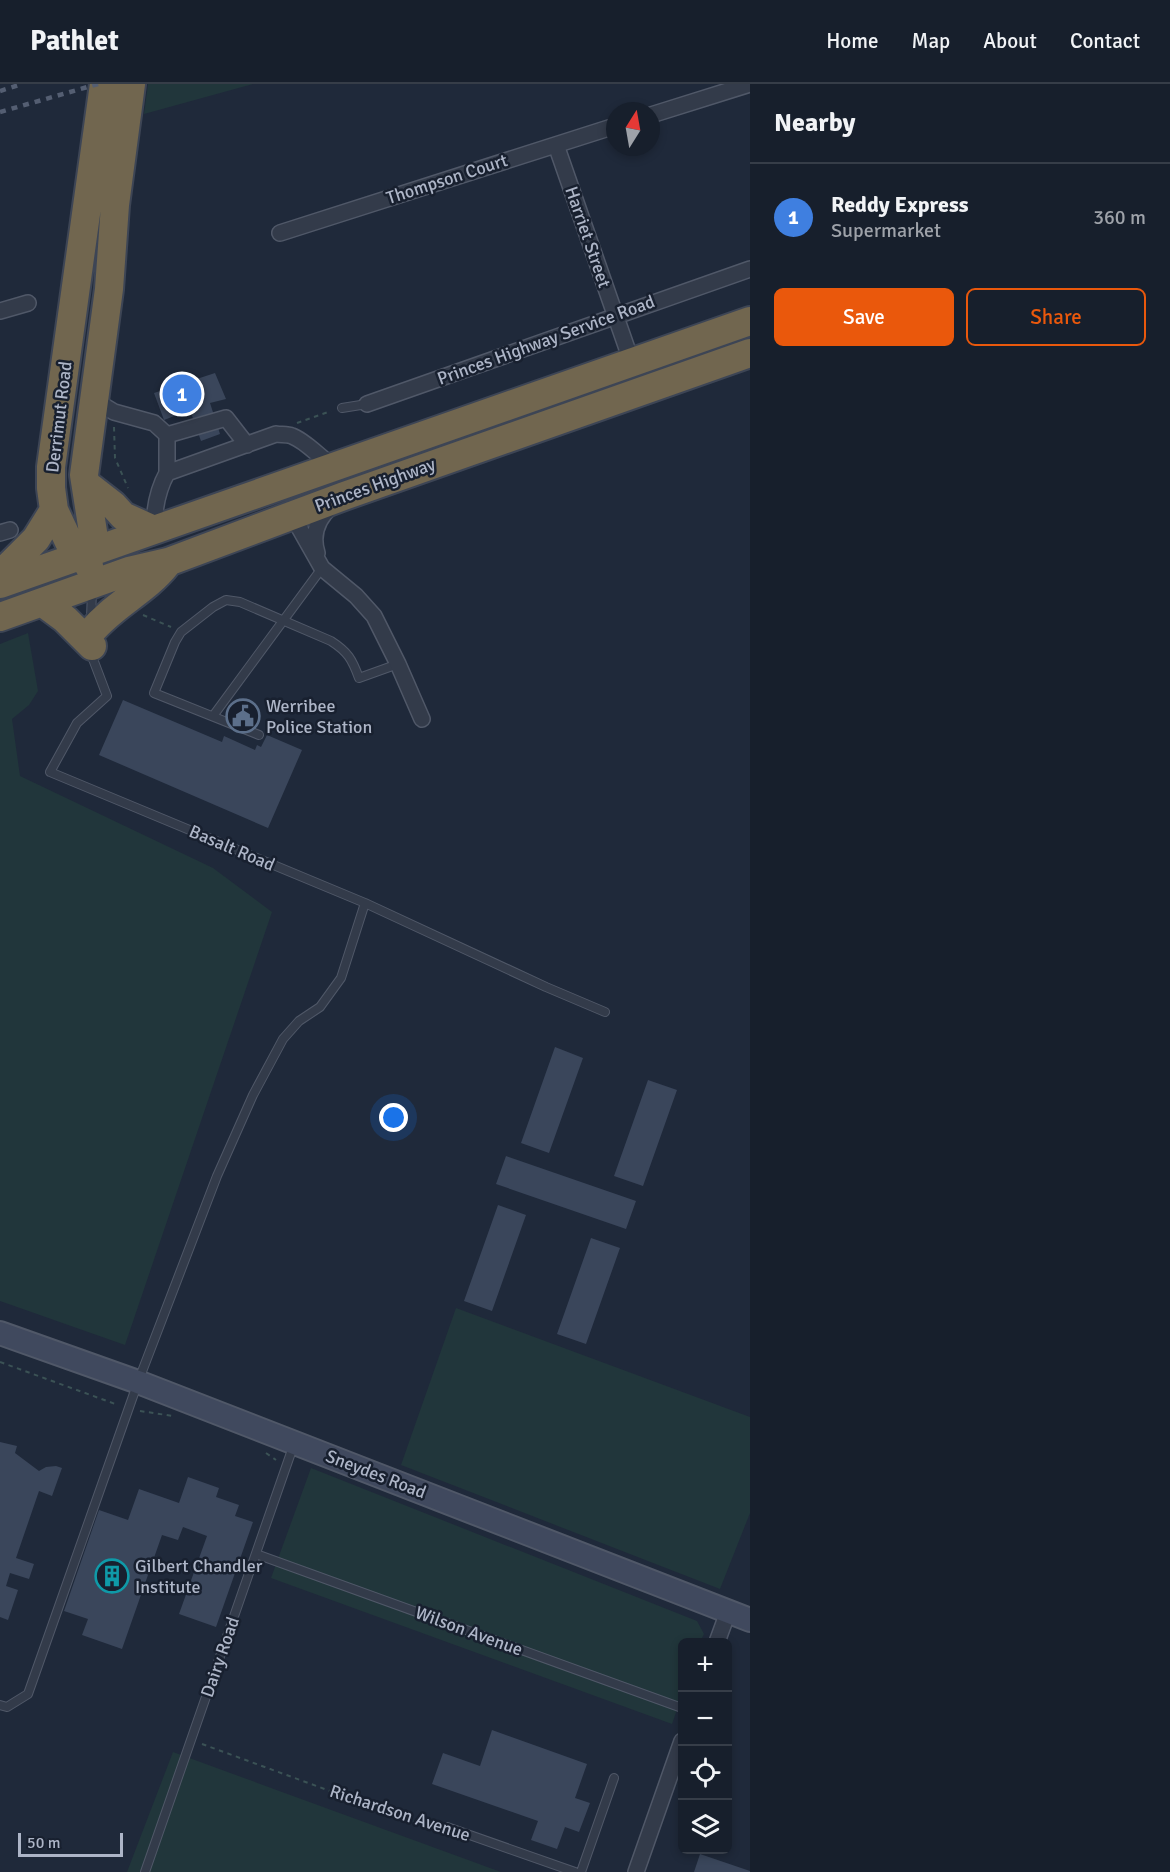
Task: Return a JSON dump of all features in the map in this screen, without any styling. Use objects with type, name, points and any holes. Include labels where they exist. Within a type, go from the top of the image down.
[{"type":"highway","name":"Derrimut Road","points":[[104,84],[51,467],[54,510],[69,542],[86,553],[93,532],[84,475],[104,406],[115,205],[131,84]]},
{"type":"highway","name":"Princes Highway","points":[[0,617],[129,571],[168,562],[290,498],[333,466],[750,321]]},
{"type":"highway","name":"Princes Highway","points":[[0,584],[154,530],[290,498],[344,496],[750,353]]},
{"type":"highway","points":[[632,363],[640,392]]},
{"type":"highway","points":[[86,484],[114,505],[123,516],[154,530]]},
{"type":"highway","points":[[0,575],[36,539],[54,510]]},
{"type":"highway","points":[[86,553],[92,584]]},
{"type":"highway","points":[[42,602],[91,639],[123,602],[156,578],[168,562]]},
{"type":"main road","name":"Sneydes Road","points":[[0,1333],[138,1382],[750,1620]]},
{"type":"street","points":[[660,112],[750,84]]},
{"type":"street","name":"Thompson Court","points":[[280,232],[606,129]]},
{"type":"street","name":"Harriet Street","points":[[556,145],[632,363]]},
{"type":"street","name":"Princes Highway Service Road","points":[[367,404],[750,269]]},
{"type":"street","points":[[0,311],[28,303]]},
{"type":"street","points":[[104,406],[154,423],[167,435],[167,473],[162,482],[154,512],[154,530]]},
{"type":"street","points":[[167,435],[226,418],[248,445]]},
{"type":"street","points":[[167,473],[276,434],[291,436],[333,466]]},
{"type":"street","points":[[322,568],[314,543],[316,529],[323,514],[344,496]]},
{"type":"street","points":[[290,498],[322,568],[356,596],[374,616],[398,663],[422,719]]},
{"type":"street","points":[[718,1638],[728,1612]]},
{"type":"street","points":[[636,1872],[680,1746]]},
{"type":"lane","name":"Princes Highway Service Road","points":[[342,408],[367,404]]},
{"type":"lane","points":[[213,716],[322,568]]},
{"type":"lane","name":"Basalt Road","points":[[92,584],[93,659],[106,696],[77,723],[50,772],[365,903],[605,1012]]},
{"type":"lane","points":[[259,735],[154,693],[181,632],[213,607],[226,600],[240,603],[331,641],[344,649],[351,658],[359,678],[398,663]]},
{"type":"lane","points":[[0,1705],[7,1707],[28,1694],[138,1382],[217,1176],[253,1095],[283,1039],[299,1021],[320,1007],[340,978],[365,903]]},
{"type":"lane","name":"Dairy Road","points":[[145,1872],[294,1443]]},
{"type":"lane","name":"Wilson Avenue","points":[[255,1554],[678,1707]]},
{"type":"lane","points":[[581,1872],[614,1778]]},
{"type":"lane","name":"Richardson Avenue","points":[[447,1827],[575,1872]]},
{"type":"path","points":[[104,406],[115,458],[128,489]]},
{"type":"path","points":[[276,434],[306,419],[342,408]]},
{"type":"path","points":[[138,612],[181,632]]},
{"type":"path","name":"Richardson Avenue","points":[[191,1740],[420,1824],[447,1827]]},
{"type":"green space","points":[[148,84],[253,84],[144,114]]},
{"type":"green space","points":[[28,633],[38,691],[29,705],[12,719],[20,776],[213,868],[272,912],[125,1345],[0,1301],[0,644]]},
{"type":"green space","points":[[456,1308],[750,1417],[750,1513],[720,1589],[401,1465]]},
{"type":"green space","points":[[311,1468],[697,1621],[704,1634],[702,1638],[678,1638],[678,1707],[672,1724],[271,1578]]},
{"type":"green space","points":[[173,1752],[501,1872],[127,1872]]},
{"type":"building","points":[[215,373],[226,399],[210,403],[220,434],[201,441],[190,410],[164,420],[154,393]]},
{"type":"building","points":[[123,700],[222,742],[224,736],[255,750],[257,745],[261,747],[267,735],[302,750],[268,828],[99,755]]},
{"type":"building","points":[[555,1047],[583,1058],[549,1153],[521,1143]]},
{"type":"building","points":[[648,1080],[677,1090],[643,1186],[614,1176]]},
{"type":"building","points":[[506,1156],[636,1201],[626,1229],[496,1184]]},
{"type":"building","points":[[498,1205],[526,1215],[492,1311],[464,1301]]},
{"type":"building","points":[[591,1238],[620,1248],[586,1344],[557,1334]]},
{"type":"building","points":[[0,1442],[17,1446],[15,1453],[39,1471],[46,1467],[62,1468],[52,1496],[39,1491],[16,1558],[34,1564],[29,1579],[10,1573],[6,1586],[18,1590],[8,1620],[0,1617]]},
{"type":"building","name":"Gilbert Chandler Institute","points":[[188,1477],[219,1488],[216,1497],[239,1505],[235,1516],[253,1522],[216,1627],[179,1614],[207,1536],[183,1527],[178,1540],[162,1535],[122,1649],[82,1635],[88,1619],[64,1611],[99,1510],[128,1520],[139,1489],[179,1503]]},
{"type":"building","points":[[492,1730],[587,1764],[575,1798],[590,1803],[579,1832],[565,1827],[557,1849],[531,1840],[538,1821],[432,1784],[443,1753],[480,1766]]},
{"type":"building","points":[[700,1854],[750,1871],[750,1872],[694,1872]]},
{"type":"railway","points":[[0,91],[22,84]]},
{"type":"railway","points":[[0,112],[98,84]]},
{"type":"place","name":"Reddy Express","points":[[182,394]]},
{"type":"place","name":"Werribee Police Station","points":[[243,716]]},
{"type":"place","name":"Gilbert Chandler Institute","points":[[112,1576]]}]
